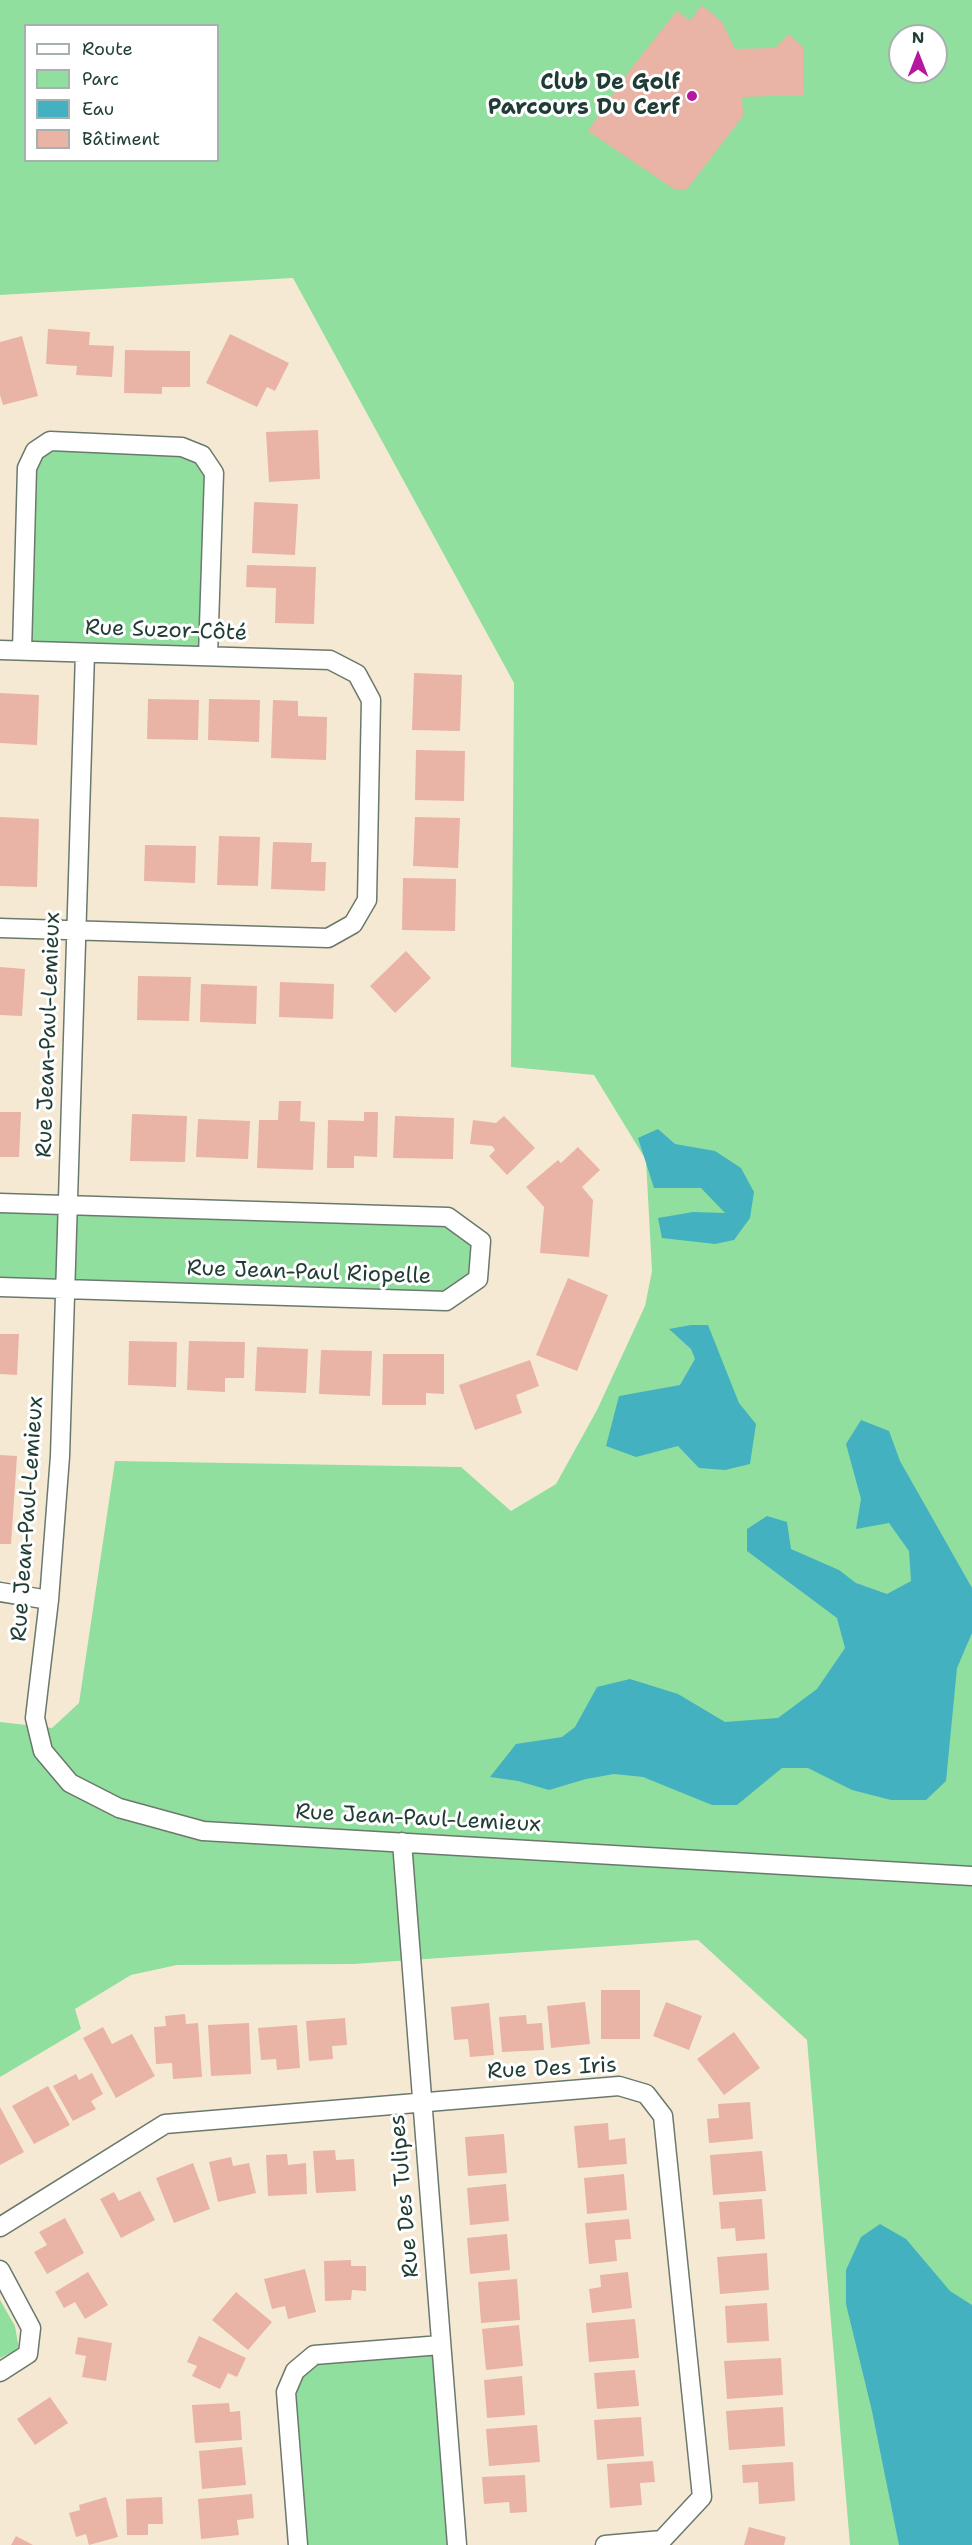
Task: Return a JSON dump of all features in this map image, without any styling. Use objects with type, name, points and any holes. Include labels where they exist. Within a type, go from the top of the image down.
[{"type":"street","points":[[22,650],[27,468],[35,451],[50,441],[182,447],[202,455],[214,473],[208,656]]},
{"type":"street","name":"Rue Suzor-Côté","points":[[0,650],[330,660],[357,674],[371,700],[367,900],[352,924],[328,938],[76,930]]},
{"type":"street","name":"Rue Jean-Paul-Lemieux","points":[[85,653],[60,1456],[49,1600],[35,1718],[44,1751],[70,1783],[119,1808],[203,1831],[972,1873]]},
{"type":"street","points":[[0,928],[76,930]]},
{"type":"street","name":"Rue Jean-Paul Riopelle","points":[[0,1203],[448,1217],[481,1241],[478,1280],[446,1301],[0,1287]]},
{"type":"street","points":[[0,1592],[49,1600]]},
{"type":"street","name":"Rue Des Tulipes","points":[[402,1842],[457,2545]]},
{"type":"street","name":"Rue Des Iris","points":[[0,2228],[165,2124],[619,2086],[646,2094],[663,2116],[702,2498],[662,2541],[605,2545]]},
{"type":"street","points":[[0,2270],[31,2328],[28,2354],[0,2372]]},
{"type":"street","points":[[298,2545],[285,2392],[295,2371],[314,2355],[441,2345]]},
{"type":"green space","points":[[0,0],[972,0],[972,2545],[850,2545],[807,2040],[698,1940],[354,1964],[177,1965],[131,1975],[75,2009],[81,2029],[0,2077],[0,1722],[52,1728],[79,1703],[115,1461],[461,1467],[511,1511],[556,1484],[597,1410],[645,1306],[652,1271],[646,1160],[594,1075],[511,1067],[514,683],[293,278],[0,295]]},
{"type":"green space","points":[[50,441],[182,447],[214,473],[208,656],[22,650],[27,468]]},
{"type":"green space","points":[[0,1203],[448,1217],[481,1241],[478,1279],[446,1301],[0,1287]]},
{"type":"green space","points":[[0,2300],[15,2326],[19,2349],[0,2358]]},
{"type":"green space","points":[[441,2345],[457,2545],[298,2545],[286,2392],[314,2355]]},
{"type":"water","points":[[658,1129],[675,1144],[715,1151],[741,1168],[754,1192],[750,1218],[734,1240],[715,1244],[662,1238],[658,1218],[693,1212],[725,1213],[701,1188],[654,1188],[638,1138]]},
{"type":"water","points":[[708,1325],[739,1403],[756,1424],[750,1464],[725,1470],[699,1468],[678,1446],[636,1457],[606,1446],[619,1396],[680,1385],[695,1359],[691,1349],[669,1329]]},
{"type":"water","points":[[861,1420],[889,1431],[900,1461],[972,1588],[972,1633],[957,1668],[946,1781],[926,1800],[891,1800],[852,1790],[808,1768],[782,1768],[737,1805],[712,1805],[643,1777],[614,1774],[586,1779],[549,1790],[518,1781],[490,1777],[516,1744],[562,1737],[575,1727],[597,1687],[630,1679],[678,1694],[725,1722],[778,1718],[817,1689],[845,1648],[837,1618],[747,1551],[747,1529],[767,1516],[787,1522],[791,1549],[839,1570],[856,1583],[887,1594],[911,1581],[909,1551],[889,1523],[856,1529],[861,1499],[846,1444]]},
{"type":"water","points":[[880,2224],[906,2239],[950,2291],[972,2305],[972,2545],[899,2545],[872,2411],[846,2304],[846,2270],[861,2237]]},
{"type":"building","name":"Club De Golf Parcours Du Cerf","points":[[702,5],[722,22],[735,49],[775,48],[789,34],[803,47],[803,95],[742,97],[743,116],[687,189],[674,189],[588,131],[629,71],[677,11],[690,21]]},
{"type":"building","points":[[48,329],[90,332],[89,345],[114,346],[112,377],[76,375],[77,366],[46,364]]},
{"type":"building","points":[[230,334],[289,363],[275,391],[267,387],[257,407],[206,383]]},
{"type":"building","points":[[22,336],[38,396],[3,405],[0,395],[0,342]]},
{"type":"building","points":[[125,350],[190,351],[190,387],[162,387],[162,394],[124,393]]},
{"type":"building","points":[[318,430],[320,479],[269,482],[266,432]]},
{"type":"building","points":[[254,502],[298,504],[295,555],[252,553]]},
{"type":"building","points":[[247,565],[316,567],[314,624],[275,623],[276,588],[246,587]]},
{"type":"building","points":[[414,673],[462,675],[460,731],[412,730]]},
{"type":"building","points":[[0,693],[39,695],[37,745],[0,743]]},
{"type":"building","points":[[148,699],[199,700],[198,740],[147,739]]},
{"type":"building","points":[[209,699],[260,700],[259,742],[208,740]]},
{"type":"building","points":[[273,700],[298,701],[298,716],[327,717],[326,760],[271,758]]},
{"type":"building","points":[[416,750],[465,751],[464,801],[415,800]]},
{"type":"building","points":[[0,817],[39,819],[37,887],[0,886]]},
{"type":"building","points":[[415,817],[460,818],[458,868],[413,866]]},
{"type":"building","points":[[219,836],[260,837],[258,886],[217,885]]},
{"type":"building","points":[[273,842],[312,843],[311,862],[326,862],[325,891],[271,889]]},
{"type":"building","points":[[145,845],[196,846],[195,883],[144,881]]},
{"type":"building","points":[[403,878],[456,879],[455,931],[402,930]]},
{"type":"building","points":[[406,951],[431,978],[395,1013],[370,986]]},
{"type":"building","points":[[0,967],[25,969],[22,1016],[0,1015]]},
{"type":"building","points":[[138,976],[191,977],[189,1021],[137,1020]]},
{"type":"building","points":[[280,982],[334,984],[333,1019],[279,1017]]},
{"type":"building","points":[[201,984],[257,986],[256,1024],[200,1022]]},
{"type":"building","points":[[279,1101],[301,1101],[300,1121],[315,1122],[313,1170],[257,1168],[259,1120],[278,1120]]},
{"type":"building","points":[[0,1112],[21,1112],[19,1157],[0,1157]]},
{"type":"building","points":[[364,1112],[378,1112],[377,1157],[354,1156],[354,1168],[327,1168],[328,1120],[364,1121]]},
{"type":"building","points":[[132,1114],[187,1116],[185,1162],[130,1161]]},
{"type":"building","points":[[395,1116],[454,1118],[453,1159],[393,1158]]},
{"type":"building","points":[[504,1116],[535,1148],[507,1175],[489,1156],[495,1150],[492,1146],[470,1144],[473,1120],[496,1123]]},
{"type":"building","points":[[198,1119],[250,1121],[248,1159],[196,1157]]},
{"type":"building","points":[[578,1147],[600,1170],[582,1187],[593,1200],[589,1257],[540,1253],[544,1207],[526,1187],[558,1160],[561,1163]]},
{"type":"building","points":[[568,1278],[608,1295],[577,1371],[536,1355]]},
{"type":"building","points":[[0,1334],[19,1334],[17,1375],[0,1374]]},
{"type":"building","points":[[129,1341],[177,1342],[176,1387],[128,1385]]},
{"type":"building","points":[[189,1341],[245,1342],[244,1378],[225,1378],[225,1392],[187,1390]]},
{"type":"building","points":[[257,1347],[308,1349],[306,1393],[255,1391]]},
{"type":"building","points":[[321,1350],[372,1351],[370,1396],[319,1394]]},
{"type":"building","points":[[383,1354],[444,1354],[444,1394],[426,1393],[426,1405],[382,1405]]},
{"type":"building","points":[[530,1360],[539,1386],[516,1395],[522,1413],[475,1430],[459,1385]]},
{"type":"building","points":[[0,1455],[17,1456],[11,1544],[0,1544]]},
{"type":"building","points":[[601,1990],[640,1990],[640,2039],[601,2039]]},
{"type":"building","points":[[585,2002],[590,2044],[551,2048],[547,2006]]},
{"type":"building","points":[[666,2002],[702,2016],[689,2050],[653,2036]]},
{"type":"building","points":[[489,2003],[494,2055],[470,2057],[468,2039],[454,2040],[451,2007]]},
{"type":"building","points":[[185,2014],[186,2024],[198,2023],[202,2077],[173,2079],[172,2063],[156,2064],[154,2027],[166,2026],[165,2016]]},
{"type":"building","points":[[526,2015],[527,2024],[542,2023],[544,2050],[502,2052],[499,2017]]},
{"type":"building","points":[[345,2018],[347,2045],[332,2046],[333,2059],[309,2061],[306,2021]]},
{"type":"building","points":[[249,2023],[251,2074],[211,2076],[208,2025]]},
{"type":"building","points":[[297,2025],[300,2068],[277,2070],[276,2059],[261,2060],[258,2028]]},
{"type":"building","points":[[103,2027],[112,2044],[132,2034],[155,2076],[116,2098],[83,2038]]},
{"type":"building","points":[[734,2032],[760,2068],[724,2095],[697,2059]]},
{"type":"building","points":[[92,2073],[103,2094],[91,2101],[96,2109],[73,2121],[53,2086],[76,2074],[79,2080]]},
{"type":"building","points":[[48,2086],[70,2125],[34,2144],[12,2106]]},
{"type":"building","points":[[750,2102],[753,2139],[709,2143],[707,2119],[719,2118],[718,2104]]},
{"type":"building","points":[[0,2107],[24,2152],[0,2165]]},
{"type":"building","points":[[608,2123],[609,2140],[625,2138],[627,2164],[578,2168],[574,2126]]},
{"type":"building","points":[[504,2134],[507,2173],[468,2176],[465,2137]]},
{"type":"building","points":[[335,2150],[336,2160],[354,2159],[356,2191],[316,2193],[313,2151]]},
{"type":"building","points":[[762,2151],[766,2191],[713,2195],[710,2155]]},
{"type":"building","points":[[287,2154],[288,2165],[306,2163],[307,2194],[268,2196],[266,2155]]},
{"type":"building","points":[[231,2157],[233,2166],[249,2163],[256,2193],[218,2202],[209,2162]]},
{"type":"building","points":[[193,2163],[210,2209],[174,2223],[156,2178]]},
{"type":"building","points":[[624,2174],[627,2210],[587,2214],[584,2178]]},
{"type":"building","points":[[506,2184],[509,2221],[470,2225],[467,2188]]},
{"type":"building","points":[[140,2191],[155,2220],[121,2238],[100,2199],[114,2192],[119,2201]]},
{"type":"building","points":[[762,2199],[765,2239],[736,2241],[735,2228],[721,2229],[719,2202]]},
{"type":"building","points":[[65,2218],[84,2253],[47,2274],[34,2252],[47,2245],[39,2232]]},
{"type":"building","points":[[629,2219],[631,2239],[615,2240],[617,2261],[589,2264],[585,2223]]},
{"type":"building","points":[[507,2234],[510,2270],[470,2274],[467,2238]]},
{"type":"building","points":[[767,2253],[769,2290],[720,2294],[717,2257]]},
{"type":"building","points":[[351,2260],[351,2266],[366,2266],[366,2291],[352,2290],[351,2300],[325,2301],[324,2261]]},
{"type":"building","points":[[305,2269],[316,2312],[288,2319],[285,2306],[272,2309],[264,2279]]},
{"type":"building","points":[[88,2272],[108,2305],[85,2319],[75,2302],[64,2308],[55,2292]]},
{"type":"building","points":[[628,2272],[632,2308],[592,2313],[589,2289],[601,2287],[600,2275]]},
{"type":"building","points":[[517,2279],[520,2320],[481,2323],[478,2282]]},
{"type":"building","points":[[236,2292],[272,2322],[248,2350],[212,2320]]},
{"type":"building","points":[[767,2303],[769,2341],[727,2343],[725,2306]]},
{"type":"building","points":[[635,2319],[639,2358],[589,2362],[586,2323]]},
{"type":"building","points":[[519,2325],[523,2366],[486,2370],[482,2329]]},
{"type":"building","points":[[199,2336],[246,2358],[237,2377],[228,2373],[220,2389],[192,2376],[197,2366],[187,2362]]},
{"type":"building","points":[[78,2337],[112,2343],[106,2381],[82,2377],[86,2356],[75,2354]]},
{"type":"building","points":[[781,2358],[783,2395],[727,2399],[724,2361]]},
{"type":"building","points":[[635,2370],[639,2406],[597,2409],[594,2373]]},
{"type":"building","points":[[522,2376],[525,2415],[487,2418],[484,2380]]},
{"type":"building","points":[[50,2397],[68,2423],[35,2445],[17,2419]]},
{"type":"building","points":[[229,2403],[230,2412],[240,2411],[242,2440],[195,2443],[192,2405]]},
{"type":"building","points":[[783,2407],[785,2446],[729,2450],[726,2411]]},
{"type":"building","points":[[641,2417],[644,2456],[597,2460],[594,2420]]},
{"type":"building","points":[[537,2425],[540,2462],[489,2466],[486,2429]]},
{"type":"building","points":[[242,2447],[246,2485],[202,2489],[199,2451]]},
{"type":"building","points":[[653,2461],[655,2482],[640,2483],[642,2505],[610,2508],[607,2464]]},
{"type":"building","points":[[793,2462],[795,2501],[759,2504],[758,2482],[743,2483],[742,2465]]},
{"type":"building","points":[[525,2475],[527,2512],[510,2513],[509,2502],[484,2504],[482,2477]]},
{"type":"building","points":[[252,2494],[254,2518],[237,2520],[239,2535],[201,2539],[198,2499]]},
{"type":"building","points":[[106,2497],[118,2537],[89,2545],[86,2534],[76,2537],[69,2513],[80,2510],[79,2505]]},
{"type":"building","points":[[162,2497],[163,2524],[148,2524],[148,2535],[127,2535],[126,2499]]},
{"type":"building","points":[[749,2527],[786,2537],[784,2545],[744,2545]]},
{"type":"building","points":[[16,2536],[33,2545],[11,2545]]},
{"type":"place","name":"Club De Golf Parcours Du Cerf","points":[[692,96]]}]
